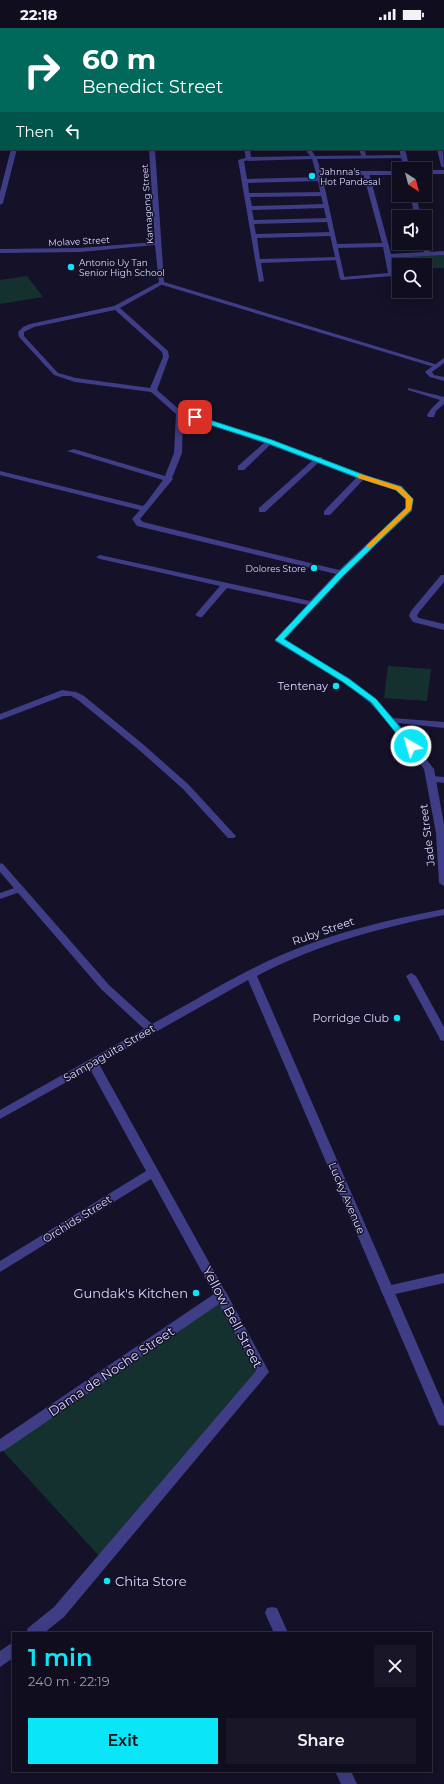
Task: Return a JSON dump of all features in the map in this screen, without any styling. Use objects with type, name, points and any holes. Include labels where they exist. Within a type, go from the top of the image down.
[{"type":"street","points":[[0,203],[14,150]]},
{"type":"street","name":"Kamagong Street","points":[[152,150],[161,283]]},
{"type":"street","points":[[247,150],[249,159]]},
{"type":"street","points":[[309,150],[314,158],[319,176],[343,279],[391,275],[388,256],[366,173]]},
{"type":"street","points":[[362,150],[364,157]]},
{"type":"street","points":[[402,150],[405,162]]},
{"type":"street","points":[[440,150],[444,166]]},
{"type":"street","points":[[261,281],[241,160],[404,156]]},
{"type":"street","points":[[244,181],[392,172]]},
{"type":"street","points":[[432,172],[444,172]]},
{"type":"street","points":[[246,195],[323,194]]},
{"type":"street","points":[[249,208],[326,206]]},
{"type":"street","points":[[251,222],[329,220]]},
{"type":"street","points":[[254,236],[332,234]]},
{"type":"street","name":"Molave Street","points":[[0,251],[38,252],[83,250],[158,243]]},
{"type":"street","points":[[335,246],[385,245]]},
{"type":"street","points":[[426,250],[427,254]]},
{"type":"street","points":[[388,256],[444,253]]},
{"type":"street","points":[[258,261],[338,259]]},
{"type":"street","points":[[100,557],[312,604],[409,509],[409,499],[399,488],[362,477],[319,459],[270,442],[180,413],[153,390],[75,380],[60,376],[51,370],[21,336],[21,332],[25,328],[32,325],[116,308],[161,283],[436,366]]},
{"type":"street","points":[[116,308],[159,344],[165,351],[166,356],[153,390]]},
{"type":"street","points":[[444,360],[428,372],[429,374],[444,379]]},
{"type":"street","points":[[410,389],[444,399],[431,415]]},
{"type":"street","points":[[180,413],[178,453],[169,478],[136,519],[140,524],[342,573]]},
{"type":"street","points":[[241,468],[270,442]]},
{"type":"street","points":[[71,451],[169,478]]},
{"type":"street","points":[[262,510],[319,459]]},
{"type":"street","points":[[0,473],[145,509]]},
{"type":"street","points":[[327,513],[362,477]]},
{"type":"street","points":[[444,577],[415,611],[413,616],[416,620],[444,627]]},
{"type":"street","points":[[199,615],[225,585]]},
{"type":"street","name":"Jade Street","points":[[312,604],[279,640],[361,691],[373,701],[429,769],[442,833],[444,883]]},
{"type":"street","points":[[0,717],[62,693],[73,694],[81,698],[141,747],[186,787],[231,836]]},
{"type":"street","points":[[390,720],[444,725]]},
{"type":"street","points":[[431,779],[444,780]]},
{"type":"street","points":[[0,866],[105,987],[151,1029]]},
{"type":"street","points":[[0,896],[20,889]]},
{"type":"street","name":"Ruby Street","points":[[218,993],[250,975],[302,950],[354,933],[416,917],[444,912]]},
{"type":"street","name":"Lucky Avenue","points":[[250,975],[444,1421]]},
{"type":"street","points":[[411,976],[444,1037]]},
{"type":"street","name":"Sampaguita Street","points":[[0,1115],[92,1062],[218,993]]},
{"type":"street","name":"Yellow Bell Street","points":[[35,1632],[59,1612],[263,1372],[222,1295],[92,1062]]},
{"type":"street","name":"Orchids Street","points":[[0,1267],[154,1172]]},
{"type":"street","points":[[387,1291],[444,1278]]},
{"type":"street","name":"Dama de Noche Street","points":[[0,1446],[222,1295]]},
{"type":"street","points":[[272,1613],[281,1632]]},
{"type":"street","points":[[0,1660],[12,1650]]},
{"type":"street","points":[[343,1772],[349,1784]]},
{"type":"green space","points":[[444,255],[444,268],[432,268],[432,258],[410,258],[409,256]]},
{"type":"green space","points":[[27,276],[43,297],[0,304],[0,280]]},
{"type":"green space","points":[[388,666],[431,669],[427,701],[384,698]]},
{"type":"green space","points":[[221,1300],[258,1372],[100,1557],[2,1450]]},
{"type":"slow traffic","points":[[360,476],[399,488],[409,499],[409,509],[370,546]]},
{"type":"place","name":"Jahnna's Hot Pandesal","points":[[312,176]]},
{"type":"place","name":"Antonio Uy Tan Senior High School","points":[[71,267]]},
{"type":"place","name":"Dolores Store","points":[[314,568]]},
{"type":"place","name":"Tentenay","points":[[336,686]]},
{"type":"place","name":"Porridge Club","points":[[397,1018]]},
{"type":"place","name":"Gundak's Kitchen","points":[[196,1293]]},
{"type":"place","name":"Chita Store","points":[[107,1581]]},
{"type":"route","points":[[195,417],[319,459],[362,477],[399,488],[409,499],[409,509],[342,573],[279,640],[346,680],[361,691],[373,701],[393,723],[411,746]]}]
